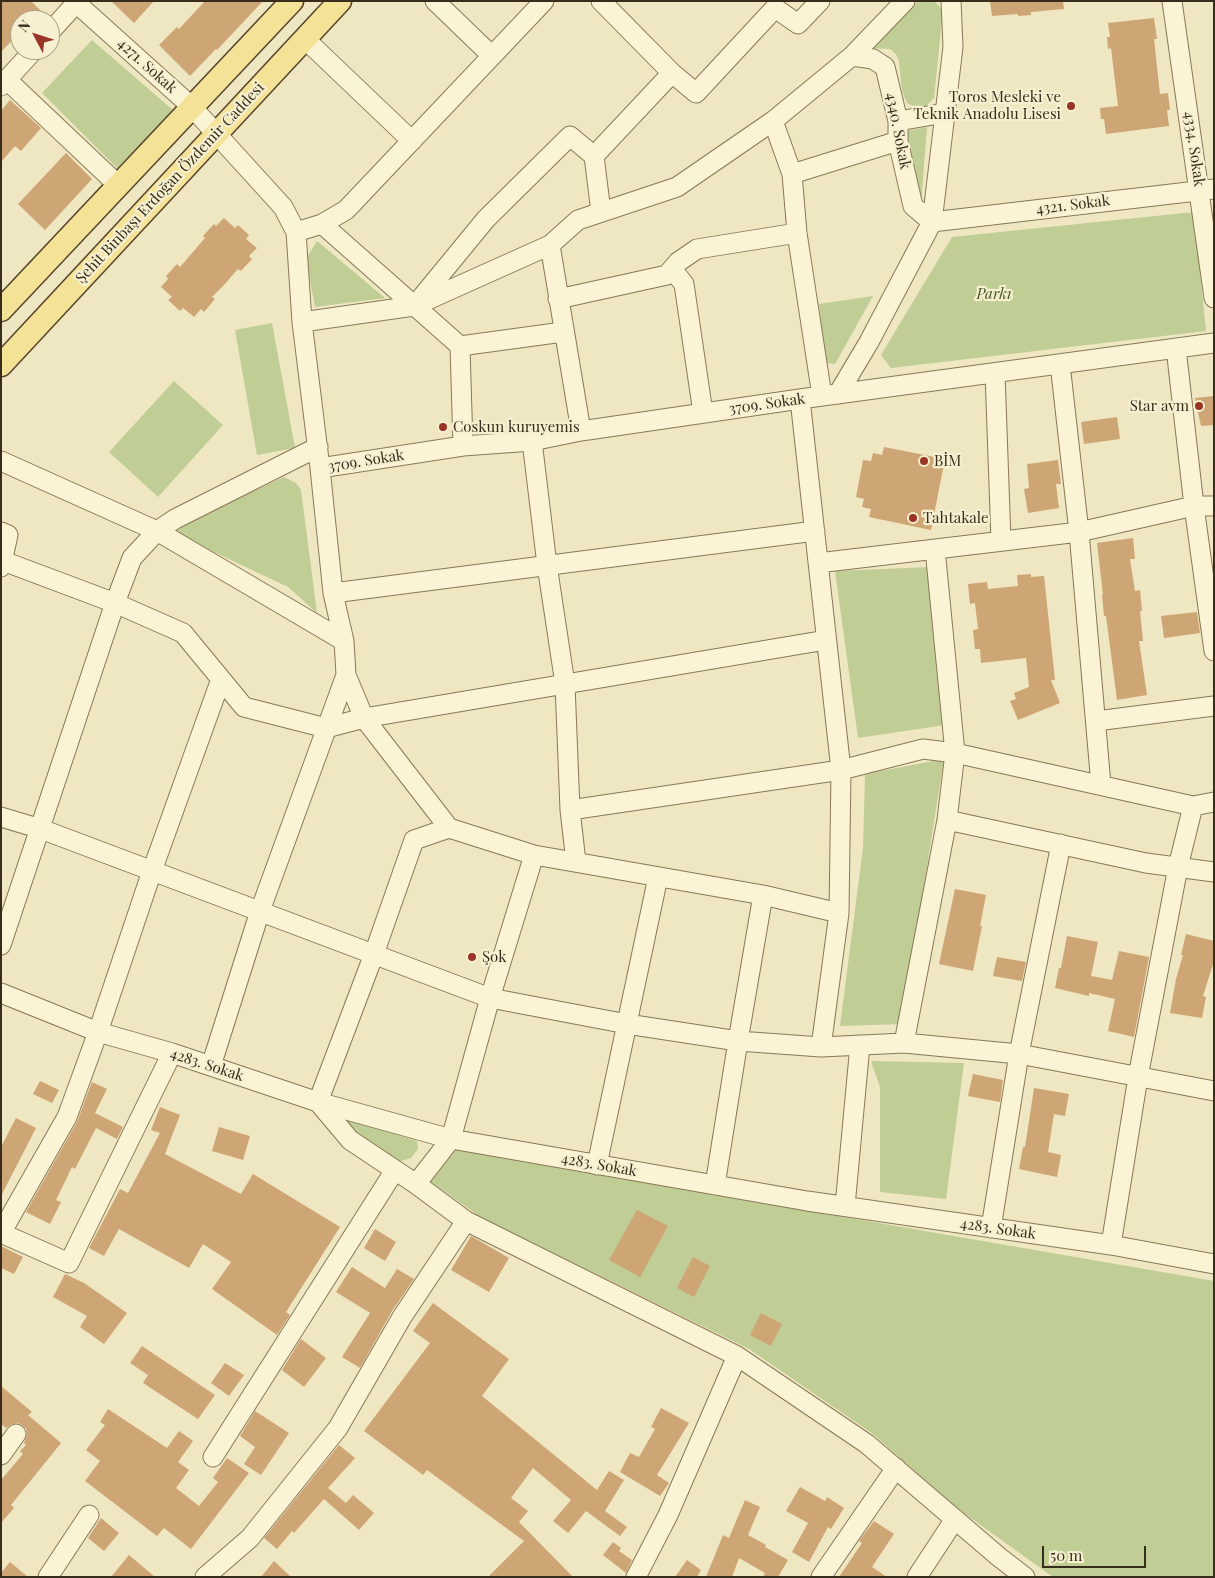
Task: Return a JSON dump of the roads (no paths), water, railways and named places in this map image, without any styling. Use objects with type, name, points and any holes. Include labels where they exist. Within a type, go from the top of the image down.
[{"type":"main road","points":[[1,310],[292,1]]},
{"type":"main road","name":"Şehit Binbaşı Erdoğan Özdemir Caddesi","points":[[1,364],[340,1]]},
{"type":"street","points":[[435,1],[492,56]]},
{"type":"street","points":[[544,1],[346,210],[322,224],[296,232],[302,322],[318,447],[333,593],[344,642],[346,675],[364,718],[449,828],[534,854],[763,895],[839,913]]},
{"type":"street","points":[[601,1],[672,73],[696,93],[772,5],[798,24],[820,1]]},
{"type":"street","points":[[302,322],[414,306],[550,245],[578,220],[677,187],[773,121],[852,56],[905,1]]},
{"type":"street","points":[[830,395],[869,342],[932,222],[953,47],[951,1]]},
{"type":"street","name":"4334. Sokak","points":[[1172,1],[1207,190],[1214,298]]},
{"type":"street","name":"4271. Sokak","points":[[76,2],[192,106],[283,207],[296,232]]},
{"type":"street","points":[[60,20],[76,2]]},
{"type":"street","points":[[304,39],[412,140]]},
{"type":"street","name":"4340. Sokak","points":[[852,56],[872,59],[885,67],[898,121],[898,140],[913,206],[932,222]]},
{"type":"street","points":[[25,60],[4,83],[118,185]]},
{"type":"street","points":[[594,156],[672,73]]},
{"type":"street","points":[[898,121],[945,113]]},
{"type":"street","points":[[773,121],[792,174],[797,233],[830,395]]},
{"type":"street","points":[[414,306],[486,218],[570,136],[594,156],[601,212]]},
{"type":"street","points":[[792,174],[898,140]]},
{"type":"street","name":"4321. Sokak","points":[[932,222],[1207,190]]},
{"type":"street","points":[[322,224],[460,346],[463,446]]},
{"type":"street","points":[[558,299],[667,274],[678,262],[697,249],[797,233]]},
{"type":"street","points":[[550,245],[580,431]]},
{"type":"street","points":[[672,269],[684,284],[703,413]]},
{"type":"street","points":[[460,346],[563,332]]},
{"type":"street","name":"3709. Sokak","points":[[320,468],[463,446],[532,441],[580,431],[800,399],[1214,343]]},
{"type":"street","points":[[1176,348],[1194,506],[1214,651]]},
{"type":"street","points":[[1060,364],[1079,532],[1101,785]]},
{"type":"street","points":[[995,373],[1001,541]]},
{"type":"street","points":[[800,399],[840,770],[839,913],[821,1047]]},
{"type":"street","points":[[532,441],[547,564],[565,684],[570,810],[576,862]]},
{"type":"street","points":[[1,945],[115,603],[132,558],[157,531],[175,519],[318,447]]},
{"type":"street","points":[[1,461],[157,531],[344,642]]},
{"type":"street","points":[[818,563],[1079,532],[1194,506],[1214,506]]},
{"type":"street","points":[[333,593],[815,531]]},
{"type":"street","points":[[1,532],[8,535],[2,564],[115,603],[183,633],[244,707],[326,728],[364,718],[826,640]]},
{"type":"street","points":[[904,1043],[947,820],[955,753],[935,549]]},
{"type":"street","points":[[211,1066],[260,911],[346,675]]},
{"type":"street","points":[[172,1053],[69,1263],[1,1233],[67,1117],[221,678]]},
{"type":"street","points":[[1096,721],[1214,706]]},
{"type":"street","points":[[570,810],[840,770],[923,749],[955,753],[1193,806],[1214,802]]},
{"type":"street","points":[[1111,1245],[1138,1077],[1178,867],[1193,806]]},
{"type":"street","points":[[1,817],[41,829],[490,998],[627,1024],[738,1041],[821,1047],[904,1043],[1019,1054],[1214,1091]]},
{"type":"street","points":[[947,820],[1146,863],[1214,872]]},
{"type":"street","points":[[449,828],[414,840],[374,954],[318,1102],[350,1140],[416,1184],[466,1221],[737,1356],[867,1444],[1025,1577]]},
{"type":"street","points":[[991,1228],[1019,1054],[1061,844]]},
{"type":"street","points":[[416,1184],[451,1139],[490,998],[534,854]]},
{"type":"street","points":[[596,1165],[658,877]]},
{"type":"street","points":[[715,1185],[763,895]]},
{"type":"street","name":"4283. Sokak","points":[[1,993],[98,1032],[172,1053],[318,1102],[451,1139],[715,1185],[1111,1245],[1214,1264]]},
{"type":"street","points":[[845,1206],[860,1045]]},
{"type":"street","points":[[213,1457],[395,1170]]},
{"type":"street","points":[[205,1577],[250,1538],[338,1428],[402,1317],[466,1221]]},
{"type":"street","points":[[636,1577],[668,1515],[737,1356]]},
{"type":"street","points":[[1,1455],[16,1434]]},
{"type":"street","points":[[820,1577],[896,1468]]},
{"type":"street","points":[[48,1577],[89,1515]]},
{"type":"street","points":[[917,1577],[955,1519]]},
{"type":"place","name":"Toros Mesleki ve Teknik Anadolu Lisesi","points":[[1071,106]]},
{"type":"place","name":"Star avm","points":[[1199,406]]},
{"type":"place","name":"Coskun kuruyemis","points":[[443,427]]},
{"type":"place","name":"BİM","points":[[924,461]]},
{"type":"place","name":"Tahtakale","points":[[913,518]]},
{"type":"place","name":"Şok","points":[[472,957]]},
{"type":"park label","name":"Parkı","points":[[994,294]]}]
